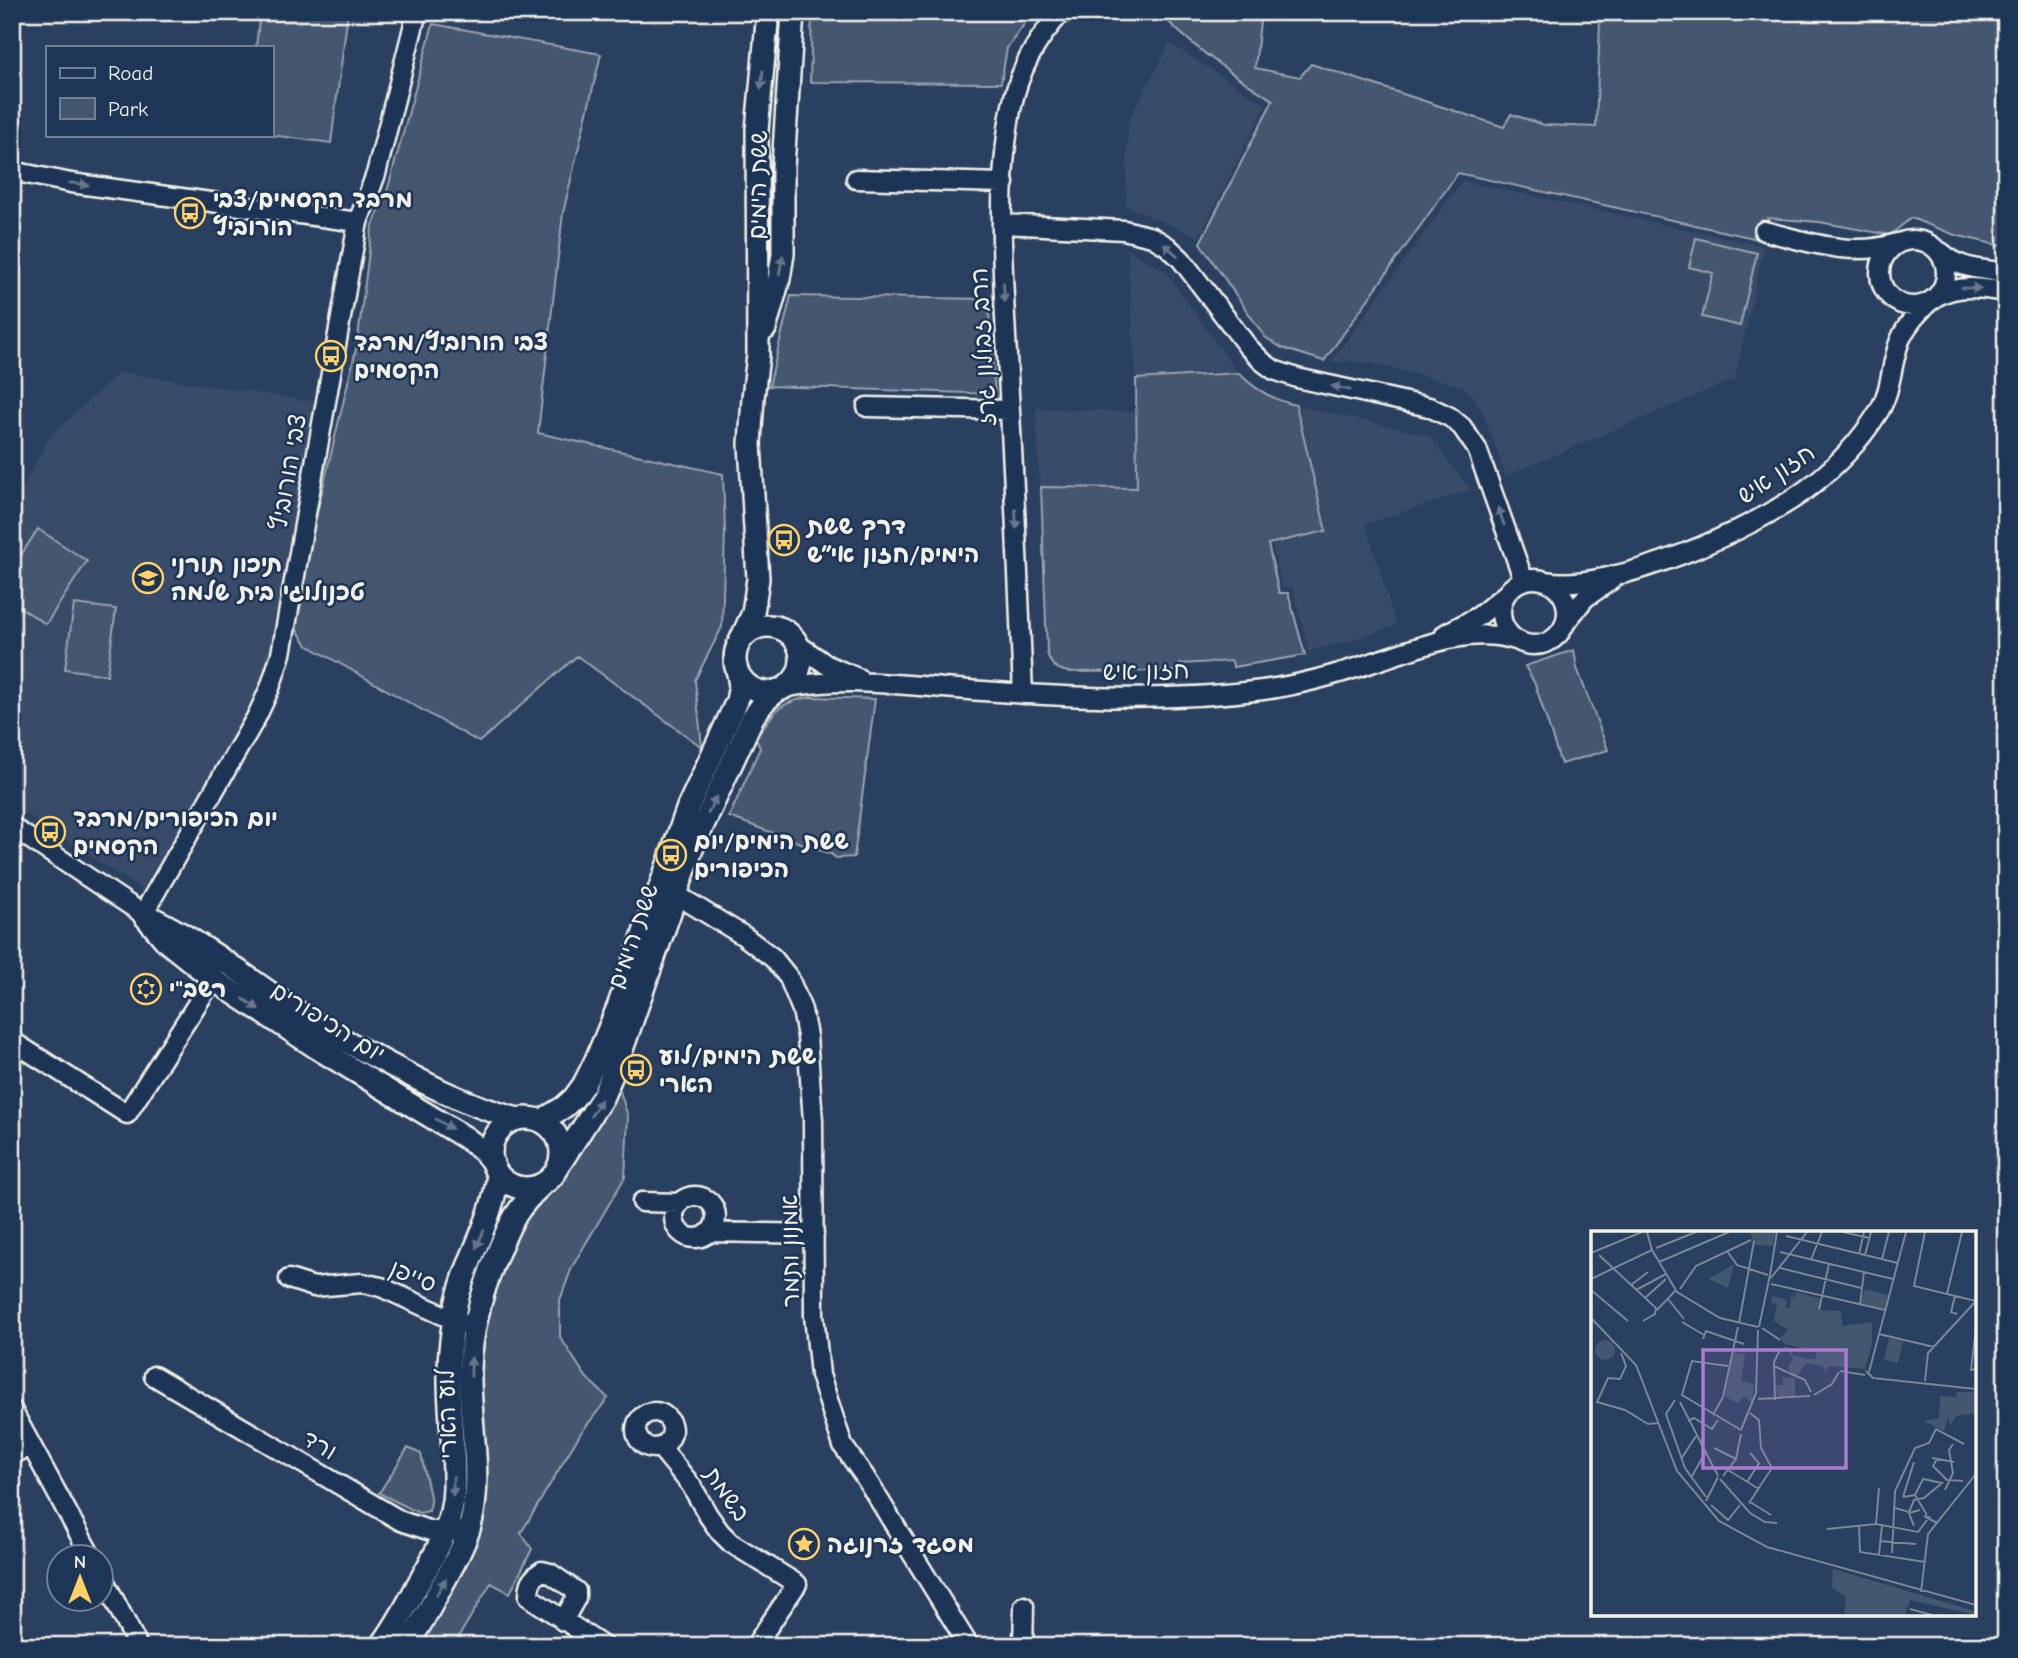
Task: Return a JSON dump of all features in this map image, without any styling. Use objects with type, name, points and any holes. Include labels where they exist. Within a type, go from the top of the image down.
[{"type":"street","name":"צבי הורוביץ","points":[[143,914],[257,716],[281,654],[358,222],[376,174],[417,12]]},
{"type":"street","name":"ששת הימים","points":[[758,355],[757,130],[768,12]]},
{"type":"street","name":"ששת הימים","points":[[741,639],[753,613],[759,572],[750,444],[752,398],[758,355],[779,279],[783,254],[783,167],[793,12]]},
{"type":"street","name":"הרב זבולון גרז","points":[[1023,694],[1003,278],[1004,183],[1008,127],[1017,86],[1035,47],[1062,12]]},
{"type":"street","points":[[12,171],[71,183],[358,222]]},
{"type":"street","points":[[856,179],[1004,183]]},
{"type":"street","points":[[1003,224],[1124,230],[1152,237],[1181,259],[1248,347],[1275,370],[1297,378],[1429,407],[1450,417],[1462,427],[1477,449],[1524,581]]},
{"type":"street","points":[[1765,232],[1846,250],[1873,249],[1919,240],[1928,243],[1953,262],[2006,273]]},
{"type":"street","points":[[1884,288],[1880,273],[1884,257],[1900,242]]},
{"type":"street","points":[[1933,299],[1945,283],[1947,273],[1945,262],[1937,249]]},
{"type":"street","points":[[1846,250],[1868,264],[1894,300],[1908,305],[1919,305],[1957,288],[2006,292]]},
{"type":"street","name":"חזון איש","points":[[1884,288],[1895,324],[1897,354]]},
{"type":"street","name":"חזון איש","points":[[1546,581],[1584,582],[1626,573],[1695,548],[1783,505],[1823,476],[1852,447],[1878,412],[1888,389],[1900,340],[1909,323],[1933,299]]},
{"type":"street","points":[[867,407],[1010,410]]},
{"type":"street","name":"ששת הימים","points":[[759,572],[770,609],[792,638]]},
{"type":"street","name":"חזון איש","points":[[1566,622],[1591,593],[1626,573]]},
{"type":"street","points":[[1524,581],[1546,581],[1554,585],[1564,597],[1568,612],[1566,622],[1558,635],[1545,643],[1535,645],[1519,641],[1508,632],[1502,617],[1506,594],[1524,581]]},
{"type":"street","name":"חזון איש","points":[[1405,652],[1469,622],[1506,594]]},
{"type":"street","points":[[762,626],[773,626],[792,638],[800,653],[799,669],[794,678],[781,689],[768,692],[752,688],[744,682],[738,674],[735,653],[741,639],[748,632],[762,626]]},
{"type":"street","name":"חזון איש","points":[[781,689],[831,682],[1023,694],[1157,697],[1216,695],[1304,682],[1442,640],[1496,635],[1519,641]]},
{"type":"street","name":"חזון איש","points":[[792,638],[818,660],[836,670],[882,684]]},
{"type":"street","name":"ששת הימים","points":[[559,1166],[602,1098],[618,1060],[668,889],[688,807],[737,701],[740,685],[738,674]]},
{"type":"street","name":"ששת הימים","points":[[541,1121],[565,1107],[584,1084],[668,889],[692,849],[751,721],[762,704],[781,689]]},
{"type":"street","name":"יום הכיפורים","points":[[12,827],[143,914],[178,931],[310,1020],[405,1073],[471,1103],[518,1119]]},
{"type":"street","name":"אמנון ותמר","points":[[668,889],[744,936],[773,958],[789,978],[802,1010],[807,1036],[813,1121],[814,1315],[820,1375],[843,1446],[969,1646]]},
{"type":"street","name":"יום הכיפורים","points":[[143,914],[167,942],[213,979],[317,1048],[467,1138],[483,1151],[496,1168]]},
{"type":"street","points":[[12,1041],[127,1114],[213,979]]},
{"type":"street","points":[[529,1118],[541,1121],[550,1126],[560,1145],[559,1166],[544,1183],[515,1186],[496,1168],[491,1152],[494,1141],[507,1123],[529,1118]]},
{"type":"street","name":"לוע הארי","points":[[381,1646],[393,1630],[445,1531],[451,1511],[454,1489],[450,1342],[457,1302],[486,1227],[497,1188],[496,1168]]},
{"type":"street","name":"לוע הארי","points":[[406,1646],[448,1574],[468,1531],[476,1490],[470,1372],[478,1308],[488,1277],[516,1213],[527,1198],[544,1183]]},
{"type":"street","points":[[642,1202],[680,1202],[698,1196],[710,1202],[715,1214],[715,1221],[709,1232]]},
{"type":"street","points":[[680,1202],[674,1213],[676,1225],[688,1237],[700,1237],[709,1232],[814,1234]]},
{"type":"street","name":"סייפן","points":[[289,1279],[314,1287],[362,1283],[381,1287],[474,1327]]},
{"type":"street","name":"ורד","points":[[154,1376],[401,1521],[431,1531],[468,1531]]},
{"type":"street","points":[[12,1410],[83,1542]]},
{"type":"street","points":[[12,1455],[31,1445]]},
{"type":"street","name":"בשמת","points":[[660,1447],[686,1478],[720,1532],[731,1543],[796,1584],[755,1646]]},
{"type":"street","points":[[116,1603],[138,1646]]},
{"type":"street","points":[[1023,1646],[1024,1606]]},
{"type":"street","points":[[564,1621],[603,1646]]},
{"type":"shaded area","points":[[1170,43],[1266,105],[1199,237],[1126,206],[1128,121]]},
{"type":"shaded area","points":[[1462,181],[1764,246],[1735,379],[1506,476],[1483,413],[1475,398],[1462,386],[1375,364],[1331,362]]},
{"type":"shaded area","points":[[1127,249],[1166,272],[1237,372],[1136,378]]},
{"type":"shaded area","name":"תיכון תורני טכנולוגי בית שלמה","points":[[120,372],[316,402],[271,648],[249,716],[142,890],[12,805],[12,507],[51,435]]},
{"type":"shaded area","points":[[1298,406],[1428,435],[1471,490],[1366,524],[1396,625],[1354,640],[1309,651],[1292,587],[1282,588],[1272,543],[1326,532]]},
{"type":"shaded area","points":[[1036,408],[1136,412],[1137,488],[1040,487]]},
{"type":"green space","points":[[260,12],[348,12],[331,143],[273,135],[273,46],[256,46]]},
{"type":"green space","points":[[812,12],[1033,12],[1007,48],[1001,83],[810,82]]},
{"type":"green space","points":[[1159,12],[1261,12],[1255,68],[1300,77],[1311,64],[1504,127],[1511,114],[1544,125],[1596,127],[1600,20],[1551,12],[2006,12],[2006,247],[1955,235],[1911,218],[1890,235],[1819,222],[1768,218],[1763,240],[1458,173],[1324,361],[1282,348],[1265,337],[1200,243],[1273,100],[1213,60]]},
{"type":"green space","points":[[433,24],[601,54],[563,213],[538,433],[723,474],[725,532],[722,627],[695,680],[702,747],[577,656],[479,742],[307,645],[294,625],[296,600],[357,345],[372,228],[388,188]]},
{"type":"green space","points":[[1696,238],[1757,253],[1740,326],[1702,317],[1713,273],[1689,267]]},
{"type":"green space","points":[[791,296],[988,299],[995,394],[769,386]]},
{"type":"green space","points":[[1239,373],[1265,394],[1296,405],[1326,531],[1268,544],[1279,593],[1288,593],[1305,655],[1233,667],[1232,661],[1180,664],[1182,671],[1068,672],[1056,667],[1051,663],[1047,651],[1041,487],[1137,488],[1136,379]]},
{"type":"green space","points":[[38,529],[87,561],[46,624],[12,602],[12,569]]},
{"type":"green space","points":[[74,604],[116,609],[107,675],[65,669]]},
{"type":"green space","points":[[1574,650],[1577,668],[1608,750],[1561,764],[1535,684],[1525,666]]},
{"type":"green space","points":[[812,697],[875,699],[854,857],[836,858],[729,817],[760,748],[756,739],[767,722],[784,705]]},
{"type":"green space","points":[[619,1088],[628,1117],[625,1177],[572,1267],[560,1300],[560,1337],[586,1377],[608,1398],[580,1434],[521,1533],[532,1549],[510,1593],[491,1583],[453,1646],[414,1646],[472,1537],[481,1320],[519,1219],[564,1177],[582,1141]]},
{"type":"green space","points":[[408,1448],[421,1454],[431,1502],[429,1511],[419,1513],[379,1493]]},
{"type":"place","name":"מרבד הקסמים/צבי הורוביץ","points":[[190,213]]},
{"type":"place","name":"צבי הורוביץ/מרבד הקסמים","points":[[331,356]]},
{"type":"place","name":"דרך ששת הימים/חזון אי״ש","points":[[784,540]]},
{"type":"place","name":"תיכון תורני טכנולוגי בית שלמה","points":[[148,578]]},
{"type":"place","name":"יום הכיפורים/מרבד הקסמים","points":[[50,832]]},
{"type":"place","name":"ששת הימים/יום הכיפורים","points":[[671,855]]},
{"type":"place","name":"רשב\"י","points":[[146,989]]},
{"type":"place","name":"ששת הימים/לוע הארי","points":[[636,1070]]},
{"type":"place","name":"מסגד זרנוגה","points":[[804,1544]]}]
